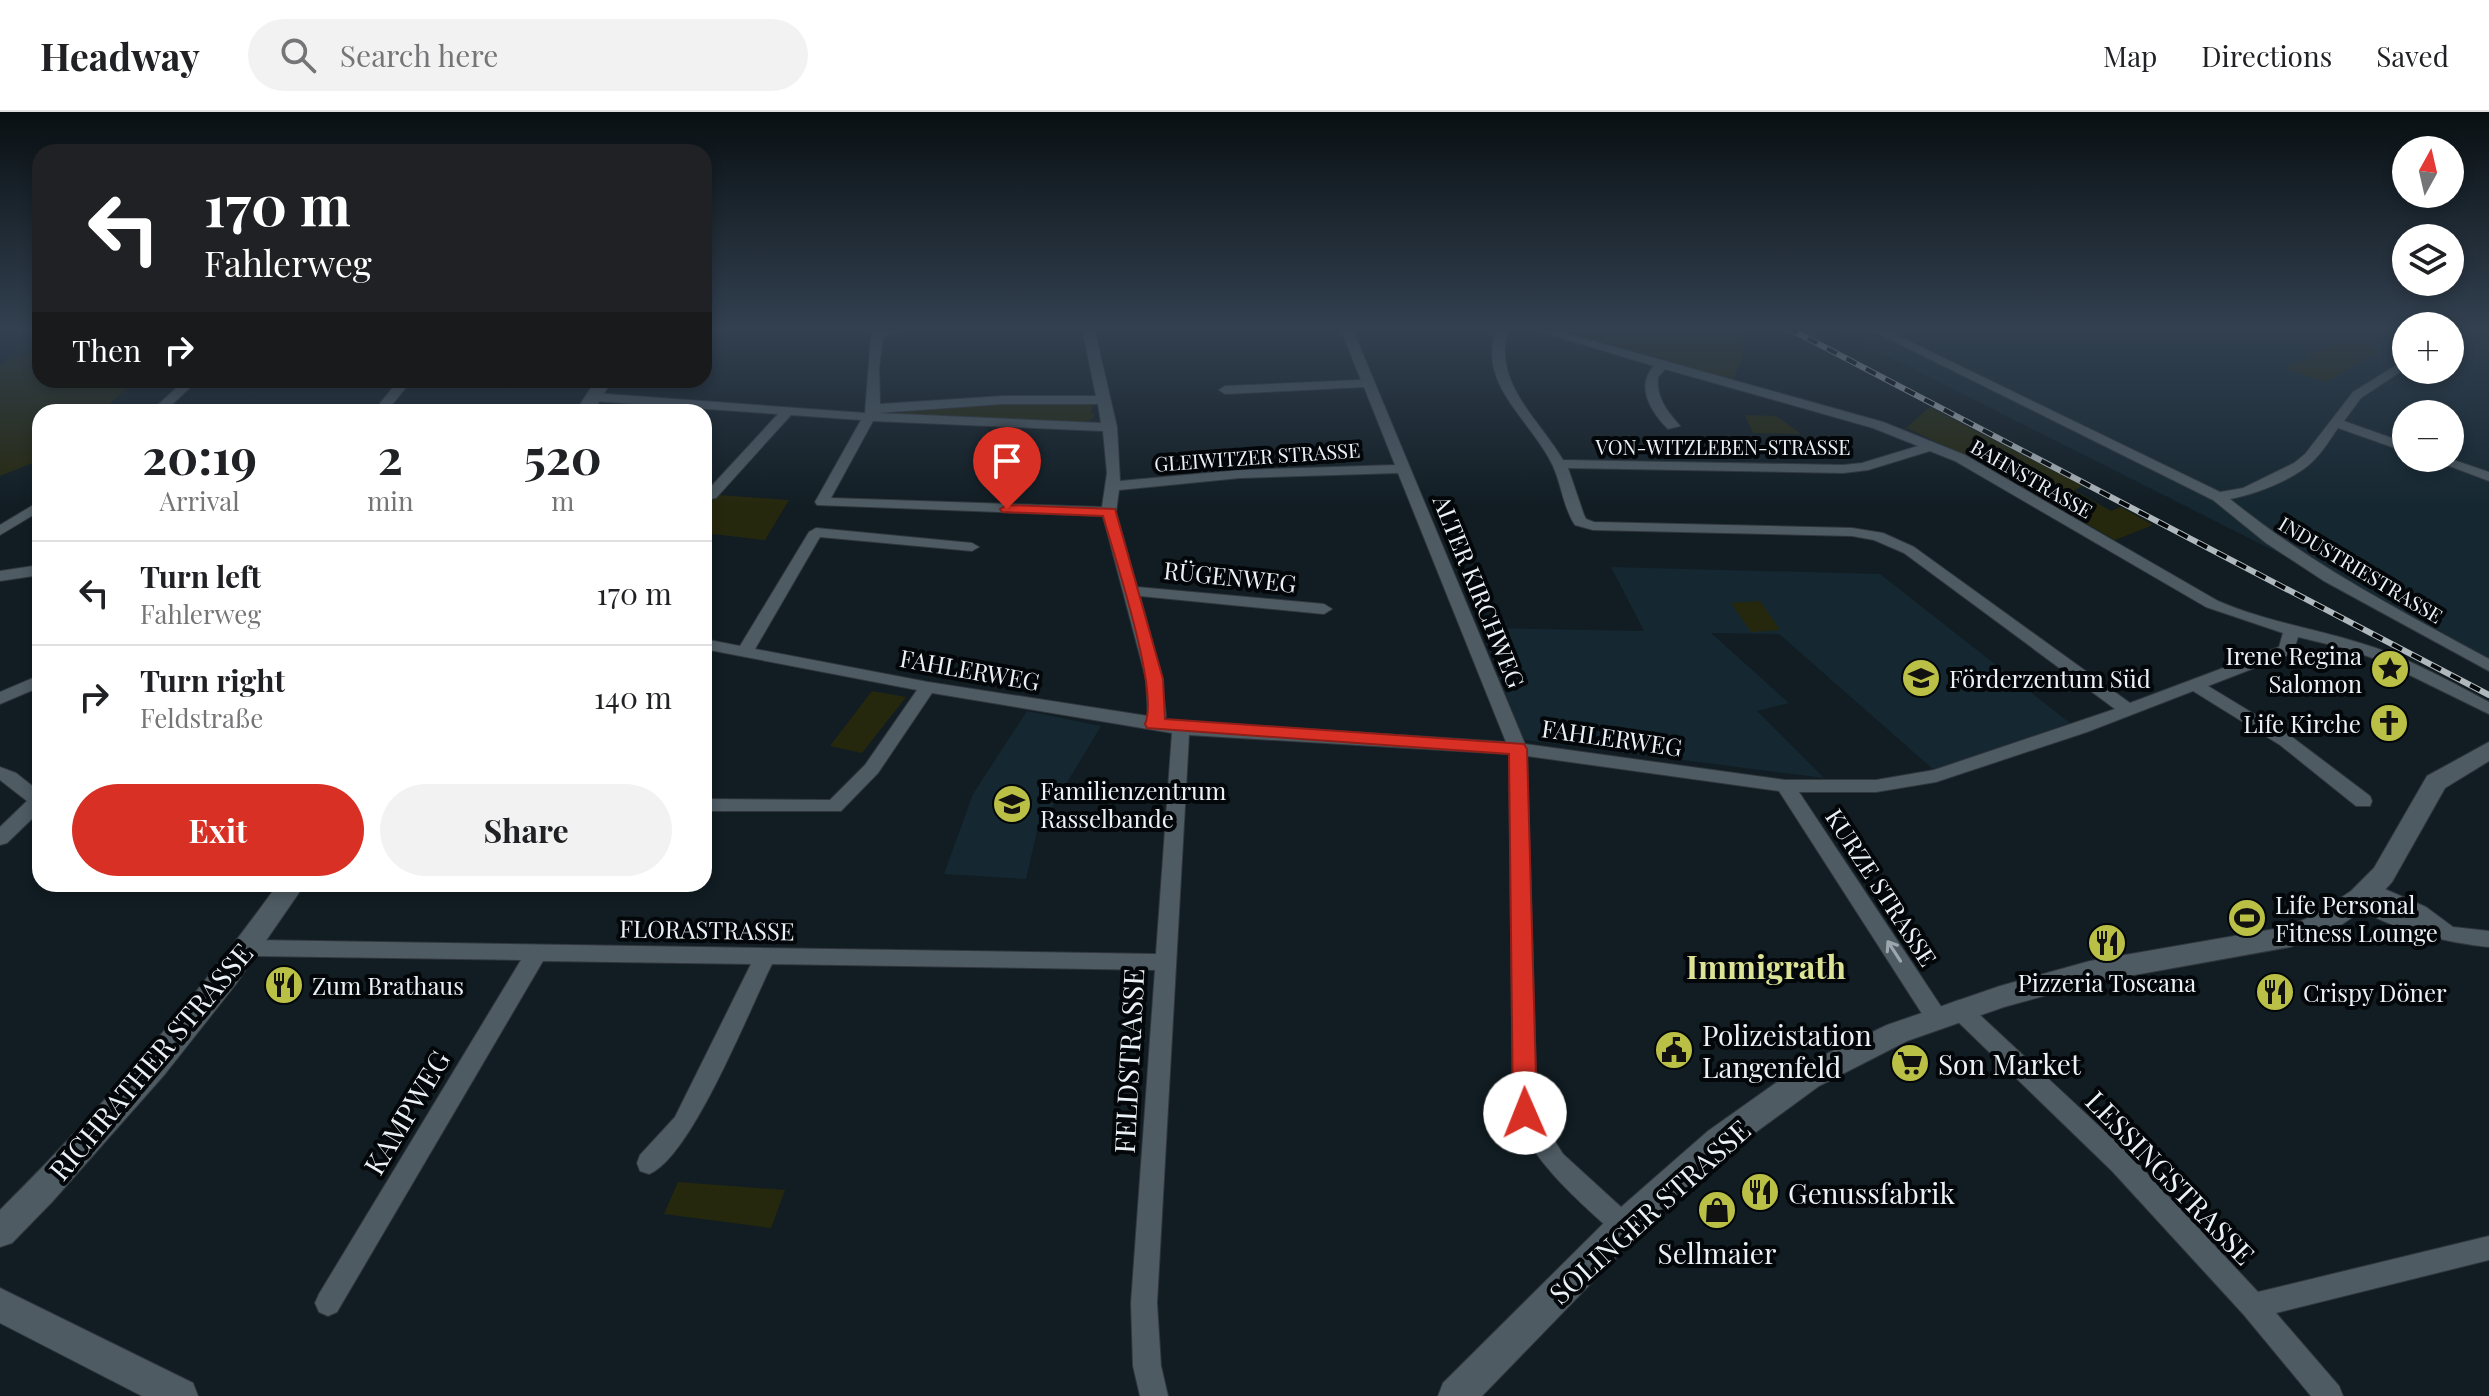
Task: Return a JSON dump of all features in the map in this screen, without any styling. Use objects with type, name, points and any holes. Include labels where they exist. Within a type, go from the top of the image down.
[{"type":"main road","name":"SOLINGER STRASSE","points":[[1456,1396],[1624,1226],[1719,1141],[1808,1077],[1897,1033],[1948,1013],[2071,976],[2290,937],[2325,922],[2366,894],[2436,782],[2489,750]]},
{"type":"main road","name":"RICHRATHER STRASSE","points":[[0,1232],[158,1061],[249,948],[287,892]]},
{"type":"main road","points":[[0,1305],[180,1396]]},
{"type":"street","points":[[165,404],[183,388]]},
{"type":"street","points":[[386,404],[399,388]]},
{"type":"street","points":[[873,388],[872,412],[822,502],[1109,512]]},
{"type":"street","points":[[1101,388],[1110,427],[1112,486],[1109,512],[1154,679],[1157,716],[1153,724]]},
{"type":"street","points":[[1225,390],[1267,388]]},
{"type":"street","name":"ALTER KIRCHWEG","points":[[1369,388],[1518,749],[1525,1113],[1533,1136],[1554,1163],[1624,1226]]},
{"type":"street","points":[[1509,388],[1559,464],[1577,519],[1587,525],[1852,532],[1887,539],[1909,550],[2128,710]]},
{"type":"street","points":[[1652,388],[1661,416],[1673,426]]},
{"type":"street","name":"BAHNSTRASSE","points":[[1747,388],[1878,425],[1960,458],[2212,604],[2254,621],[2388,658],[2489,709]]},
{"type":"street","name":"INDUSTRIESTRASSE","points":[[1995,388],[2218,497],[2271,540],[2329,578],[2489,666]]},
{"type":"street","points":[[2218,497],[2247,492],[2299,466],[2357,395],[2368,388]]},
{"type":"street","points":[[872,412],[1003,400],[1104,400]]},
{"type":"street","points":[[712,409],[872,412],[1110,427]]},
{"type":"street","points":[[712,494],[788,411]]},
{"type":"street","points":[[2336,423],[2392,443]]},
{"type":"street","name":"VON-WITZLEBEN-STRASSE","points":[[1559,464],[1843,469],[1863,467],[1932,446]]},
{"type":"street","points":[[2464,468],[2489,477]]},
{"type":"street","name":"GLEIWITZER STRASSE","points":[[1112,486],[1240,474],[1404,469]]},
{"type":"street","points":[[0,531],[32,510]]},
{"type":"street","points":[[745,651],[816,532],[972,547]]},
{"type":"street","points":[[0,576],[32,571]]},
{"type":"street","name":"RÜGENWEG","points":[[1131,591],[1324,609]]},
{"type":"street","name":"FAHLERWEG","points":[[712,645],[928,687],[1181,729],[1518,749],[1785,786],[1876,786],[1936,776],[2195,685],[2287,650],[2291,631]]},
{"type":"street","points":[[0,699],[32,684]]},
{"type":"street","points":[[2195,685],[2286,741],[2363,801]]},
{"type":"street","points":[[712,805],[834,806],[845,800],[928,687]]},
{"type":"street","name":"FELDSTRASSE","points":[[1154,1396],[1147,1366],[1144,1303],[1181,729]]},
{"type":"street","points":[[0,774],[10,777],[32,795]]},
{"type":"street","name":"KURZE STRASSE","points":[[1785,786],[1948,1013]]},
{"type":"street","points":[[0,838],[32,808]]},
{"type":"street","points":[[2366,894],[2398,920],[2456,937],[2489,939]]},
{"type":"street","name":"FLORASTRASSE","points":[[249,948],[1164,962]]},
{"type":"street","name":"KAMPWEG","points":[[328,1303],[537,952]]},
{"type":"street","points":[[649,1163],[683,1124],[765,956]]},
{"type":"street","name":"LESSINGSTRASSE","points":[[1948,1013],[2121,1163],[2253,1306],[2329,1396]]},
{"type":"street","points":[[2253,1306],[2489,1248]]},
{"type":"shaded area","points":[[1951,388],[2489,388],[2489,659]]},
{"type":"shaded area","points":[[1611,567],[1880,574],[2070,723],[1934,770],[1779,634],[1711,633],[1789,703],[1757,711],[1824,778],[1526,740],[1521,736],[1481,628],[1644,631]]},
{"type":"shaded area","name":"Familienzentrum Rasselbande","points":[[1027,711],[1101,726],[1048,814],[1041,814],[1026,879],[944,874],[973,794]]},
{"type":"green space","points":[[0,388],[128,388],[109,404],[32,404],[32,463],[0,476]]},
{"type":"green space","points":[[1007,402],[1093,404],[1091,413],[1095,414],[1091,420],[1083,422],[890,413]]},
{"type":"green space","points":[[1930,407],[2083,486],[2074,490],[2111,511],[2121,507],[2153,525],[2115,540],[1979,461],[1906,428]]},
{"type":"green space","points":[[1745,415],[1776,416],[1801,434],[1753,433]]},
{"type":"green space","points":[[719,495],[789,500],[765,540],[712,534],[712,500]]},
{"type":"green space","points":[[1760,601],[1780,630],[1751,632],[1731,603]]},
{"type":"green space","points":[[872,691],[906,697],[862,753],[830,746]]},
{"type":"green space","points":[[678,1182],[785,1190],[771,1228],[664,1214]]},
{"type":"railway","points":[[1902,388],[2489,695]]},
{"type":"place","name":"Irene Regina Salomon","points":[[2390,669]]},
{"type":"place","name":"Förderzentum Süd","points":[[1921,678]]},
{"type":"place","name":"Life Kirche","points":[[2389,723]]},
{"type":"place","name":"Familienzentrum Rasselbande","points":[[1012,804]]},
{"type":"place","name":"Life Personal Fitness Lounge","points":[[2247,918]]},
{"type":"place","name":"Pizzeria Toscana","points":[[2107,943]]},
{"type":"place","name":"Zum Brathaus","points":[[284,985]]},
{"type":"place","name":"Crispy Döner","points":[[2275,992]]},
{"type":"place","name":"Polizeistation Langenfeld","points":[[1674,1050]]},
{"type":"place","name":"Son Market","points":[[1910,1063]]},
{"type":"place","name":"Genussfabrik","points":[[1760,1192]]},
{"type":"place","name":"Sellmaier","points":[[1717,1210]]},
{"type":"district","name":"Immigrath","points":[[1766,965]]},
{"type":"route","points":[[1007,509],[1109,512],[1154,679],[1157,716],[1153,724],[1181,729],[1518,749],[1525,1113]]}]
